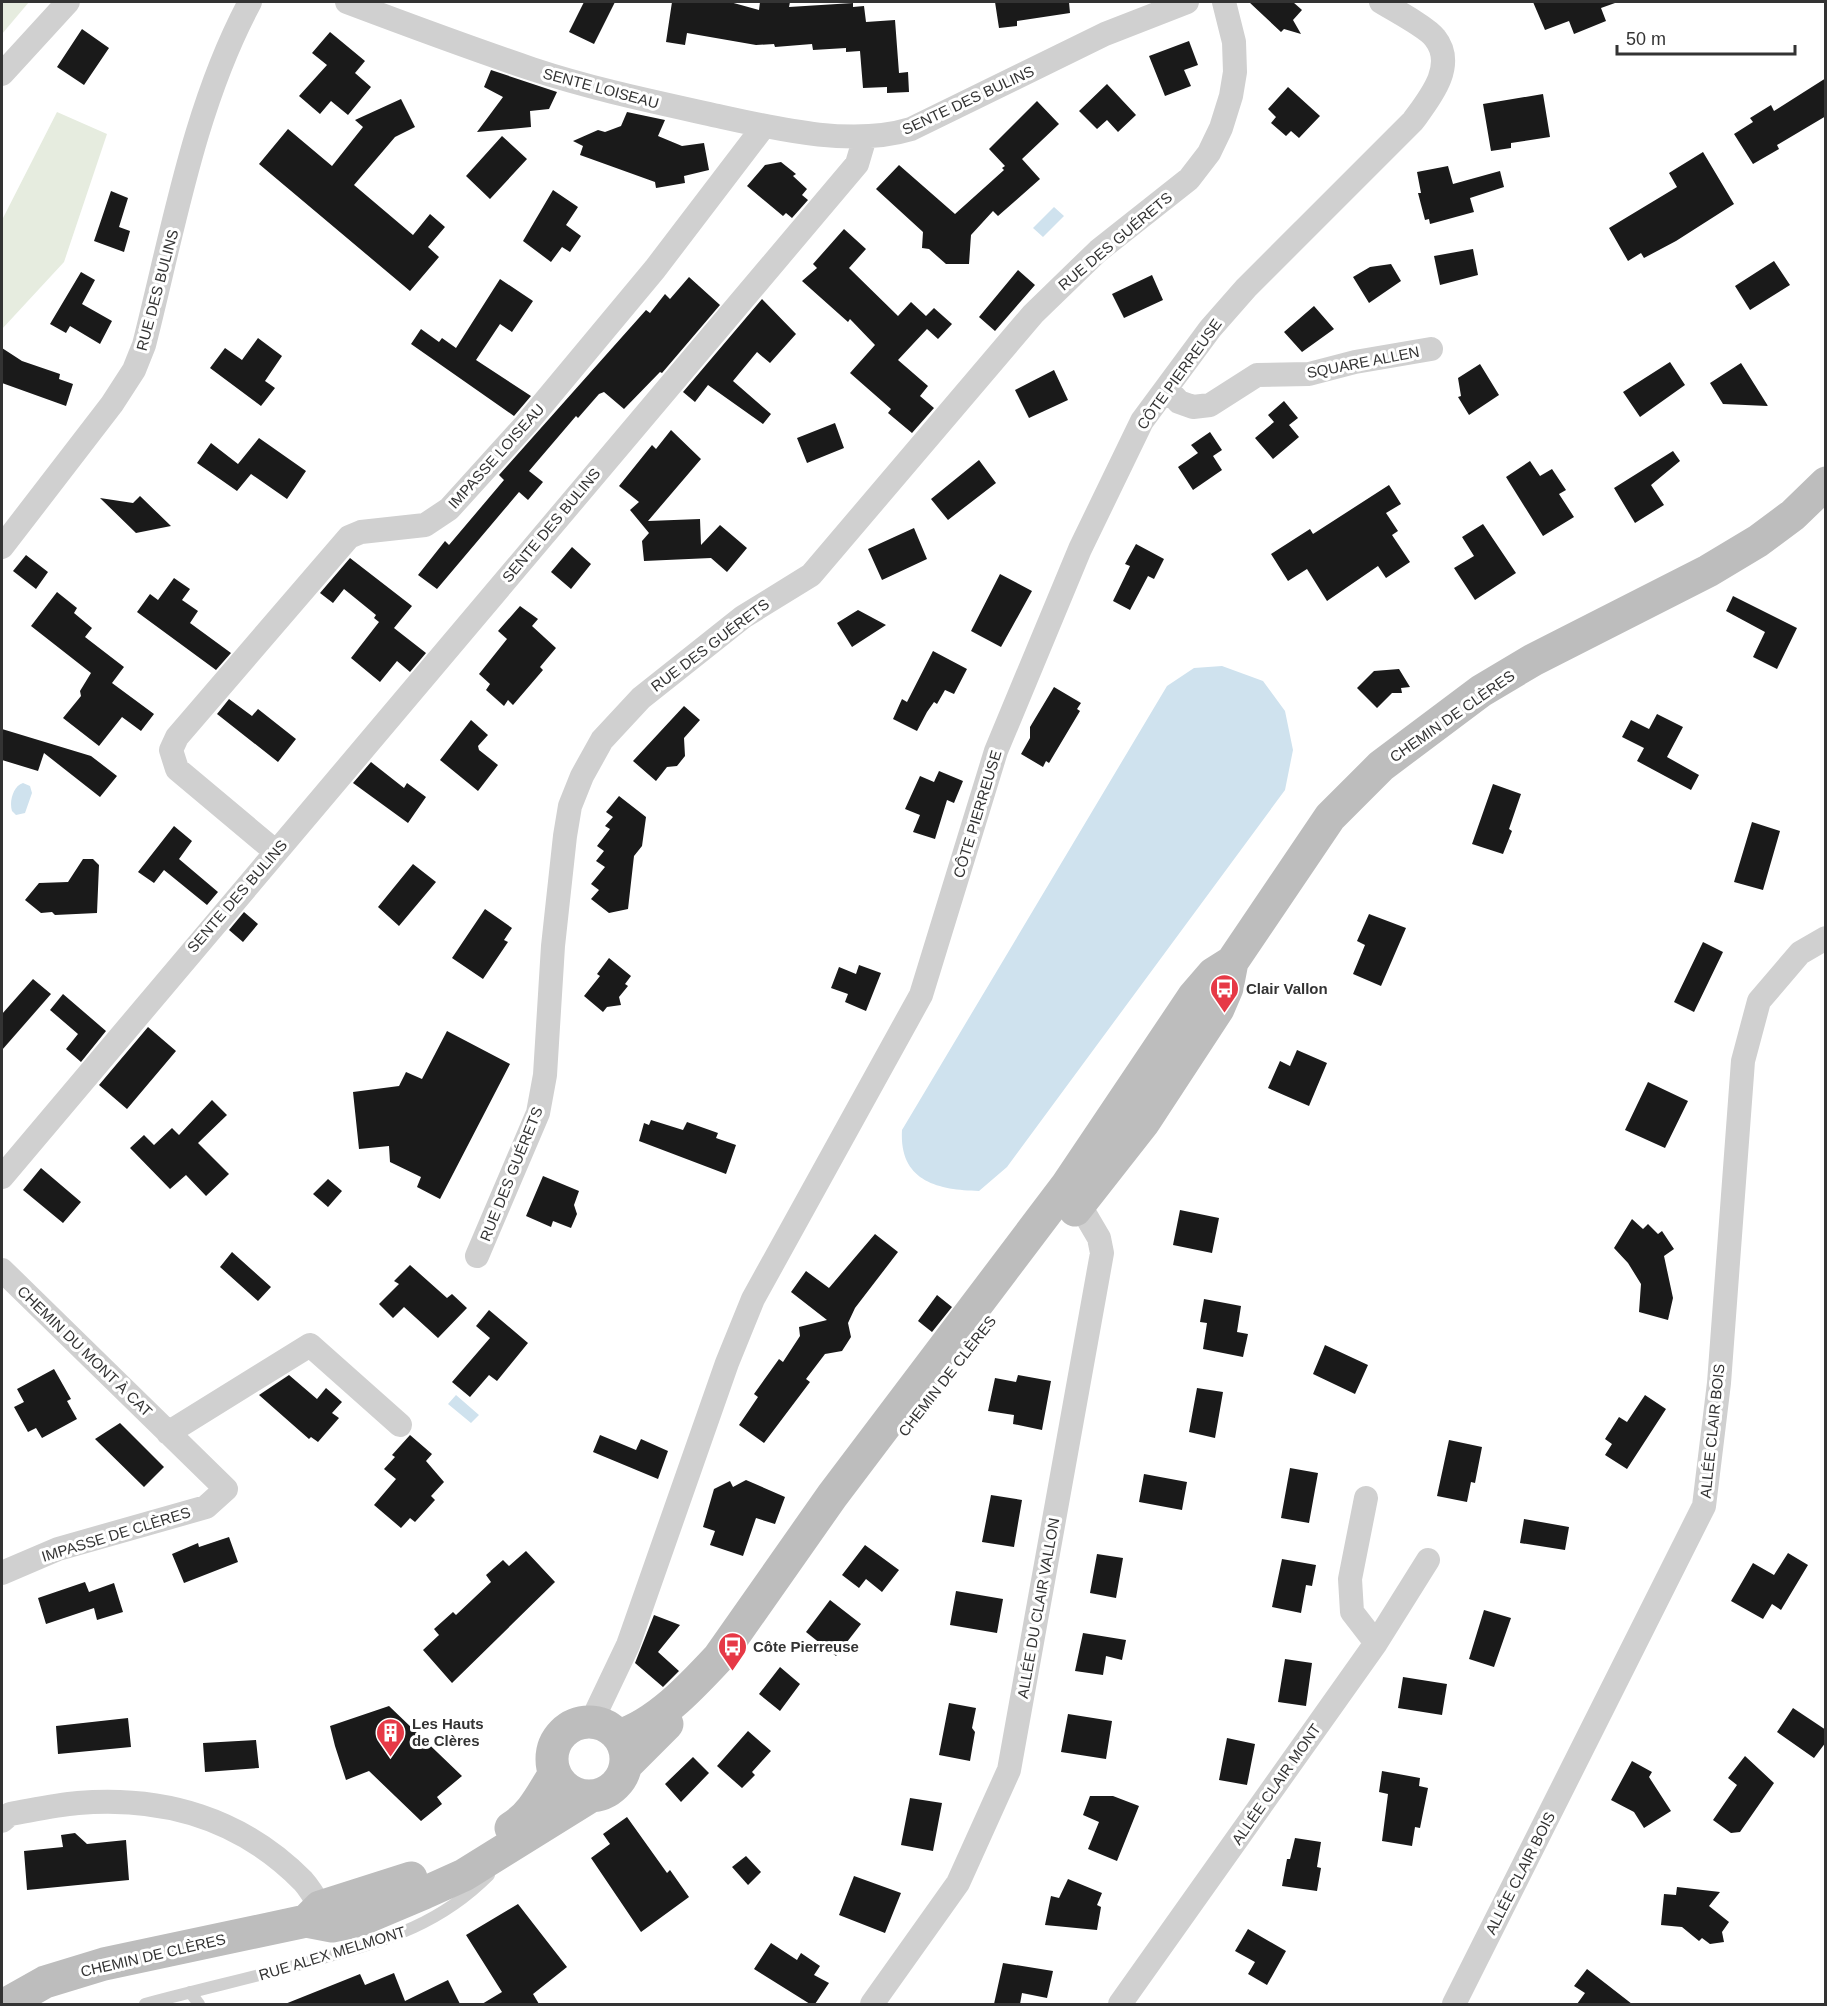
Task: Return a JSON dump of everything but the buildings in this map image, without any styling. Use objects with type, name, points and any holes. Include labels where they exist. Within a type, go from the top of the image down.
[{"type":"street","points":[[2,74],[68,2]]},
{"type":"street","name":"RUE DES BULINS","points":[[2,547],[112,404],[134,370],[144,345],[202,117],[226,52],[250,2]]},
{"type":"street","name":"SENTE LOISEAU","points":[[347,2],[543,72],[652,102],[764,126],[865,137]]},
{"type":"street","name":"SENTE DES BULINS","points":[[2,1177],[151,997],[857,164],[865,137],[887,136],[911,129],[1105,34],[1187,2]]},
{"type":"street","name":"RUE DES GUÉRETS","points":[[477,1256],[538,1113],[545,1075],[553,946],[570,806],[582,776],[602,740],[640,698],[743,617],[811,575],[1033,314],[1098,251],[1189,179],[1209,153],[1221,128],[1231,96],[1235,72],[1234,42],[1224,2]]},
{"type":"street","name":"CÔTE PIERREUSE","points":[[614,1741],[597,1710],[628,1645],[727,1363],[753,1299],[921,995],[996,751],[1053,610],[1142,421],[1210,329],[1246,288],[1413,121],[1433,93],[1442,74],[1443,56],[1435,37],[1380,2]]},
{"type":"street","name":"IMPASSE LOISEAU","points":[[276,852],[177,769],[171,750],[177,737],[349,537],[361,532],[425,525],[449,509],[526,424],[655,269],[764,126]]},
{"type":"street","name":"SQUARE ALLEN","points":[[1167,389],[1179,402],[1193,407],[1210,405],[1257,375],[1308,374],[1355,362],[1431,349]]},
{"type":"street","name":"CHEMIN DE CLÈRES","points":[[614,1741],[730,1665],[1073,1194],[1144,1122],[1218,1009],[1227,987],[1232,962],[1330,817],[1381,766],[1481,691],[1524,666],[1708,571],[1758,542],[1793,515],[1826,483]]},
{"type":"street","name":"ALLÉE CLAIR BOIS","points":[[1454,2004],[1704,1506],[1719,1383],[1743,1061],[1759,1001],[1800,953],[1826,938]]},
{"type":"street","name":"ALLÉE DU CLAIR VALLON","points":[[872,2004],[958,1883],[1009,1770],[1102,1253],[1099,1238],[1073,1194]]},
{"type":"street","name":"CHEMIN DU MONT À CAT","points":[[2,1270],[226,1489]]},
{"type":"street","points":[[168,1433],[310,1345],[400,1425]]},
{"type":"street","name":"IMPASSE DE CLÈRES","points":[[2,1573],[58,1549],[206,1507],[226,1489]]},
{"type":"street","points":[[1366,1498],[1350,1579],[1352,1612],[1376,1643]]},
{"type":"street","name":"ALLÉE CLAIR MONT","points":[[1120,2004],[1376,1643],[1428,1560]]},
{"type":"street","points":[[577,1725],[614,1741],[617,1783],[601,1794],[591,1796],[570,1790],[555,1773],[552,1760],[554,1747],[560,1735],[577,1725]]},
{"type":"street","name":"CHEMIN DE CLÈRES","points":[[6,2004],[45,1982],[104,1964],[320,1918],[484,1845],[525,1819],[545,1794],[555,1773]]},
{"type":"street","name":"CHEMIN DE CLÈRES","points":[[320,1918],[360,1920],[464,1875],[591,1796]]},
{"type":"street","points":[[2,1821],[10,1814],[78,1803],[145,1803],[221,1822],[254,1840],[304,1882],[320,1918]]},
{"type":"lane","name":"RUE ALEX MELMONT","points":[[145,2004],[268,1974],[400,1935],[471,1893],[500,1864]]},
{"type":"lane","points":[[190,1992],[199,2004]]},
{"type":"shaded area","points":[[2,2],[29,2],[2,34]]},
{"type":"shaded area","points":[[57,112],[107,134],[64,262],[2,329],[2,220]]},
{"type":"water","points":[[1054,207],[1064,216],[1043,237],[1033,228]]},
{"type":"water","points":[[1222,666],[1263,681],[1285,711],[1293,750],[1285,790],[1007,1167],[979,1191],[935,1185],[924,1179],[907,1161],[902,1130],[1167,686],[1194,668]]},
{"type":"water","points":[[23,783],[30,786],[32,793],[25,813],[16,815],[11,807],[12,799],[14,791]]},
{"type":"water","points":[[456,1395],[479,1415],[471,1423],[448,1404]]},
{"type":"place","name":"Clair Vallon","points":[[1225,1014]]},
{"type":"place","name":"Côte Pierreuse","points":[[732,1672]]},
{"type":"place","name":"Les Hauts de Clères","points":[[391,1758]]}]
